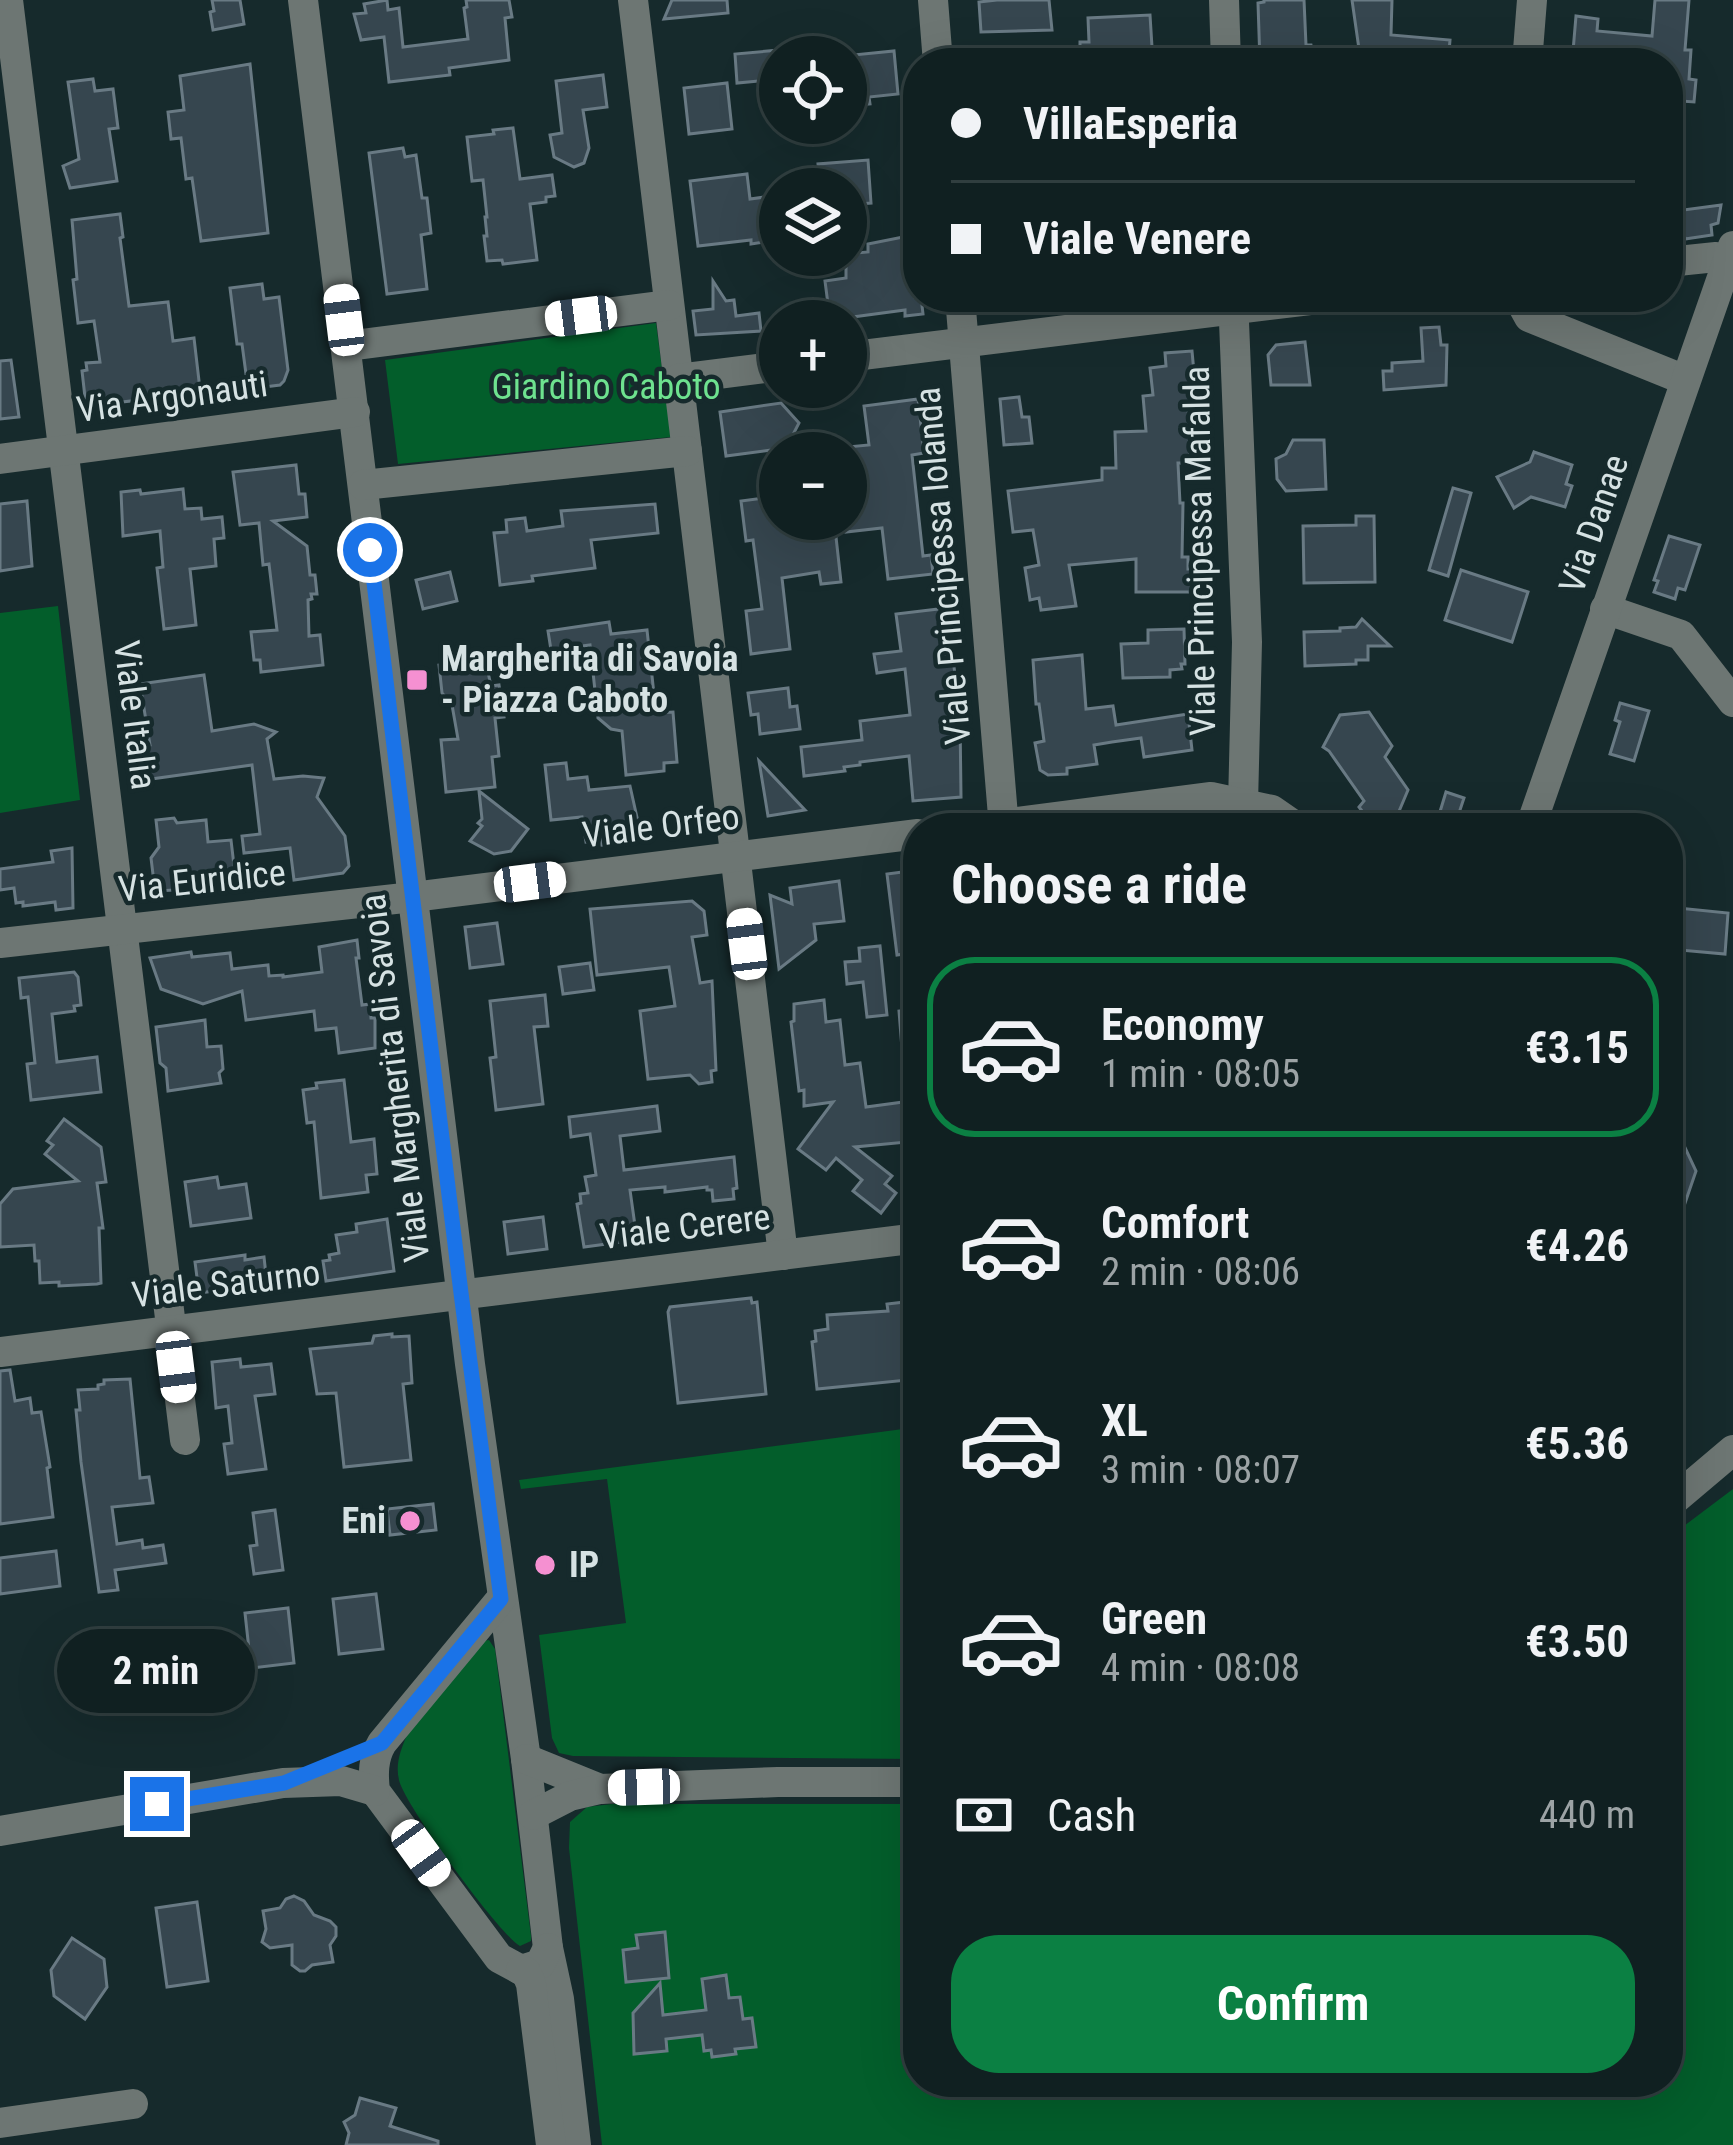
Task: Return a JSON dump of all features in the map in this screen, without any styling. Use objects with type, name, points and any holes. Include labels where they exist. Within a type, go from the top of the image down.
[{"type":"street","name":"Viale Italia","points":[[8,0],[185,1439]]},
{"type":"street","name":"Viale Margherita di Savoia","points":[[302,0],[497,1616],[526,1759],[576,2145]]},
{"type":"street","points":[[632,0],[783,1255]]},
{"type":"street","points":[[933,0],[937,48]]},
{"type":"street","points":[[1224,0],[1226,48]]},
{"type":"street","points":[[1527,48],[1532,0]]},
{"type":"street","points":[[1683,260],[1731,252]]},
{"type":"street","name":"Via Danae","points":[[1535,813],[1731,252]]},
{"type":"street","points":[[346,346],[669,305]]},
{"type":"street","name":"Viale Principessa Iolanda","points":[[961,312],[1003,813]]},
{"type":"street","points":[[867,354],[1171,312]]},
{"type":"street","name":"Viale Principessa Mafalda","points":[[1233,312],[1247,642],[1243,804]]},
{"type":"street","points":[[1526,312],[1685,380]]},
{"type":"street","points":[[678,379],[759,368]]},
{"type":"street","name":"Via Argonauti","points":[[0,459],[355,412]]},
{"type":"street","points":[[363,484],[688,451]]},
{"type":"street","points":[[1606,609],[1681,635],[1733,702]]},
{"type":"street","points":[[1097,813],[1211,797],[1276,813]]},
{"type":"street","name":"Viale Orfeo","points":[[413,897],[903,836]]},
{"type":"street","name":"Via Euridice","points":[[0,944],[413,897]]},
{"type":"street","name":"Viale Cerere","points":[[461,1293],[903,1240]]},
{"type":"street","name":"Viale Saturno","points":[[0,1352],[461,1293]]},
{"type":"street","points":[[1683,1492],[1733,1450]]},
{"type":"street","points":[[497,1616],[382,1743],[373,1776],[375,1791],[489,1947],[508,1965],[526,1972],[551,2145]]},
{"type":"street","points":[[284,1783],[382,1743]]},
{"type":"street","points":[[526,1759],[600,1789]]},
{"type":"street","points":[[0,1832],[284,1783],[341,1781],[375,1791]]},
{"type":"street","points":[[532,1814],[570,1796],[600,1789],[903,1783]]},
{"type":"street","points":[[521,1970],[540,1964],[548,1948]]},
{"type":"street","points":[[0,2123],[133,2104]]},
{"type":"green space","name":"Giardino Caboto","points":[[656,323],[671,437],[398,464],[385,360]]},
{"type":"green space","points":[[58,606],[80,800],[0,813],[0,613]]},
{"type":"green space","points":[[903,1429],[903,1759],[559,1753],[552,1738],[539,1635],[626,1623],[607,1479],[521,1489],[519,1480]]},
{"type":"green space","points":[[1733,1489],[1733,2145],[602,2145],[569,1848],[570,1822],[587,1807],[612,1804],[903,1804],[903,2097],[1683,2097],[1683,1527]]},
{"type":"green space","points":[[489,1640],[495,1649],[531,1936],[531,1941],[520,1946],[454,1867],[417,1814],[398,1774],[407,1735],[483,1641]]},
{"type":"building","points":[[212,0],[240,0],[244,24],[213,30]]},
{"type":"building","points":[[387,0],[388,10],[399,8],[403,47],[468,39],[466,0],[509,0],[512,17],[505,18],[509,60],[449,68],[450,75],[389,82],[384,37],[361,40],[354,14],[366,13],[364,4]]},
{"type":"building","points":[[672,0],[727,0],[728,13],[664,19]]},
{"type":"building","points":[[1049,0],[1052,30],[981,32],[979,2]]},
{"type":"building","points":[[1304,0],[1306,45],[1312,48],[1260,48],[1258,3]]},
{"type":"building","points":[[1352,0],[1392,0],[1391,35],[1450,40],[1449,48],[1359,48]]},
{"type":"building","points":[[1655,0],[1689,0],[1685,50],[1691,50],[1689,79],[1696,80],[1694,102],[1683,101],[1683,48],[1573,48],[1576,16],[1598,19],[1597,31],[1652,36]]},
{"type":"building","points":[[1150,15],[1152,48],[1080,48],[1080,42],[1089,42],[1088,18]]},
{"type":"building","points":[[894,51],[898,94],[869,97],[867,104],[867,54]]},
{"type":"building","points":[[759,52],[759,81],[737,83],[735,54]]},
{"type":"building","points":[[250,64],[268,233],[201,241],[192,178],[186,179],[181,138],[171,139],[168,112],[184,110],[180,76]]},
{"type":"building","points":[[603,75],[607,107],[583,110],[589,148],[584,163],[574,167],[554,157],[550,135],[562,133],[556,81]]},
{"type":"building","points":[[93,79],[95,91],[113,89],[118,128],[109,129],[117,181],[70,188],[63,166],[79,159],[68,82]]},
{"type":"building","points":[[727,83],[732,129],[689,134],[684,88]]},
{"type":"building","points":[[513,128],[520,179],[552,175],[555,196],[530,204],[537,260],[503,264],[502,260],[487,261],[483,180],[472,181],[467,137]]},
{"type":"building","points":[[403,148],[405,157],[416,155],[422,198],[427,198],[431,233],[421,235],[427,289],[387,294],[369,153]]},
{"type":"building","points":[[868,160],[871,203],[867,203],[867,168],[818,168],[818,164]]},
{"type":"building","points":[[747,174],[750,199],[759,198],[759,243],[698,246],[690,181]]},
{"type":"building","points":[[1721,205],[1718,223],[1711,225],[1712,235],[1685,239],[1683,210]]},
{"type":"building","points":[[120,214],[129,306],[168,302],[173,341],[194,338],[201,398],[86,406],[82,371],[87,370],[86,363],[100,362],[94,321],[78,323],[72,220]]},
{"type":"building","points":[[903,237],[903,310],[867,315],[867,300],[827,300],[825,281],[867,276],[868,244]]},
{"type":"building","points":[[713,281],[726,301],[734,300],[736,316],[759,313],[759,331],[696,335],[693,311],[713,309]]},
{"type":"building","points":[[262,284],[264,299],[279,297],[288,370],[280,385],[248,389],[230,288]]},
{"type":"building","points":[[1439,327],[1441,345],[1447,345],[1446,385],[1384,390],[1383,371],[1392,371],[1392,363],[1423,361],[1421,328]]},
{"type":"building","points":[[1305,342],[1310,385],[1271,385],[1268,355],[1276,345]]},
{"type":"building","points":[[1192,351],[1197,405],[1188,406],[1190,463],[1178,463],[1182,557],[1188,557],[1188,569],[1195,569],[1195,592],[1136,592],[1136,559],[1069,565],[1076,606],[1041,610],[1039,598],[1030,600],[1025,568],[1039,565],[1033,530],[1013,532],[1008,491],[1102,480],[1102,468],[1116,468],[1115,432],[1146,431],[1143,396],[1153,395],[1150,368],[1166,366],[1165,353]]},
{"type":"building","points":[[11,360],[19,417],[0,419],[0,361]]},
{"type":"building","points":[[1019,397],[1022,417],[1029,417],[1032,443],[1004,445],[1000,399]]},
{"type":"building","points":[[918,399],[924,453],[912,455],[923,556],[931,555],[933,574],[888,579],[882,528],[867,530],[867,406]]},
{"type":"building","points":[[786,408],[799,423],[794,432],[759,432],[759,452],[726,456],[720,412]]},
{"type":"building","points":[[1293,440],[1324,440],[1326,489],[1286,491],[1277,479],[1276,459],[1286,454]]},
{"type":"building","points":[[1534,452],[1572,465],[1565,507],[1531,497],[1514,508],[1497,477],[1530,462]]},
{"type":"building","points":[[296,465],[307,517],[273,521],[307,546],[317,594],[308,600],[309,636],[320,635],[323,665],[261,672],[260,660],[254,660],[251,632],[277,630],[269,564],[263,565],[259,523],[240,525],[233,472]]},
{"type":"building","points":[[1453,488],[1471,493],[1448,576],[1429,570]]},
{"type":"building","points":[[183,489],[185,509],[201,508],[202,519],[222,517],[224,538],[214,539],[216,566],[190,569],[196,625],[164,629],[157,568],[163,567],[160,531],[123,536],[121,492]]},
{"type":"building","points":[[759,499],[759,540],[836,540],[841,582],[821,584],[819,572],[782,578],[790,649],[751,654],[746,611],[762,609],[753,540],[746,541],[741,501]]},
{"type":"building","points":[[27,501],[32,566],[0,571],[0,504]]},
{"type":"building","points":[[655,504],[658,533],[591,540],[595,568],[500,585],[494,533],[507,532],[506,520],[525,518],[527,531],[563,526],[561,511]]},
{"type":"building","points":[[1356,516],[1374,516],[1375,582],[1304,583],[1303,526],[1356,525]]},
{"type":"building","points":[[1669,536],[1700,545],[1685,590],[1678,588],[1675,599],[1654,592]]},
{"type":"building","points":[[1461,570],[1528,592],[1512,642],[1445,620]]},
{"type":"building","points":[[450,572],[457,601],[423,609],[416,580]]},
{"type":"building","points":[[947,608],[960,717],[961,797],[913,801],[909,756],[804,776],[801,747],[862,740],[860,721],[910,715],[905,669],[877,673],[874,654],[901,651],[896,614]]},
{"type":"building","points":[[1362,619],[1390,646],[1368,646],[1368,660],[1356,660],[1356,664],[1305,666],[1304,632],[1340,631],[1356,627]]},
{"type":"building","points":[[609,622],[611,634],[647,630],[656,713],[673,712],[677,762],[664,763],[664,771],[626,775],[622,731],[598,718],[590,645],[551,650],[548,631]]},
{"type":"building","points":[[1184,629],[1182,669],[1170,670],[1170,677],[1123,678],[1121,644],[1148,643],[1148,630]]},
{"type":"building","points":[[1082,655],[1086,709],[1113,706],[1116,725],[1188,714],[1192,750],[1144,757],[1141,738],[1094,745],[1097,764],[1067,768],[1067,774],[1048,775],[1040,770],[1035,743],[1044,741],[1033,660]]},
{"type":"building","points":[[485,658],[491,686],[499,685],[504,717],[495,718],[499,756],[492,757],[495,787],[446,792],[441,740],[458,739],[452,705],[442,693],[439,665]]},
{"type":"building","points":[[204,675],[212,731],[254,724],[276,732],[267,739],[274,779],[324,778],[317,797],[345,836],[349,866],[343,873],[294,880],[290,848],[244,853],[242,836],[260,834],[252,765],[144,780],[139,746],[150,745],[140,684]]},
{"type":"building","points":[[788,688],[800,729],[760,734],[758,714],[751,715],[748,693]]},
{"type":"building","points":[[1620,703],[1649,711],[1634,761],[1610,754],[1620,722],[1615,720]]},
{"type":"building","points":[[1369,712],[1392,746],[1385,757],[1408,790],[1398,813],[1364,813],[1359,807],[1364,801],[1323,747],[1340,715]]},
{"type":"building","points":[[759,761],[805,810],[768,816]]},
{"type":"building","points":[[566,763],[568,779],[587,777],[589,790],[630,786],[637,841],[586,842],[582,817],[551,820],[545,765]]},
{"type":"building","points":[[479,791],[528,829],[511,851],[494,854],[470,841],[482,826],[478,823],[482,819]]},
{"type":"building","points":[[1446,792],[1464,798],[1459,813],[1440,813]]},
{"type":"building","points":[[174,818],[177,823],[206,820],[208,842],[231,840],[235,874],[194,879],[195,889],[155,891],[151,858],[159,847],[156,820]]},
{"type":"building","points":[[72,848],[73,908],[56,910],[55,902],[23,906],[23,902],[16,903],[14,888],[0,890],[0,869],[53,862],[51,851]]},
{"type":"building","points":[[903,872],[903,954],[897,955],[887,874]]},
{"type":"building","points":[[839,881],[844,921],[814,924],[816,940],[779,969],[770,895],[792,904],[790,888]]},
{"type":"building","points":[[692,901],[704,911],[707,935],[692,937],[700,983],[712,981],[716,1070],[711,1071],[712,1082],[699,1084],[690,1075],[648,1079],[640,1011],[675,1006],[669,967],[597,975],[590,909]]},
{"type":"building","points":[[1683,908],[1728,913],[1725,954],[1683,950]]},
{"type":"building","points":[[497,923],[503,964],[470,968],[465,927]]},
{"type":"building","points":[[357,940],[362,1005],[370,1004],[371,1018],[375,1018],[375,1048],[339,1053],[336,1028],[316,1030],[314,1011],[246,1020],[242,991],[203,1004],[161,989],[150,958],[230,953],[232,969],[268,965],[269,976],[283,977],[322,972],[319,947]]},
{"type":"building","points":[[880,946],[887,1015],[867,1017],[863,982],[847,984],[845,962],[860,961],[859,948]]},
{"type":"building","points":[[590,963],[594,990],[563,994],[559,967]]},
{"type":"building","points":[[74,972],[81,1005],[74,1006],[75,1011],[52,1014],[57,1062],[97,1057],[101,1092],[31,1100],[27,1064],[35,1063],[28,997],[21,998],[19,978]]},
{"type":"building","points":[[545,995],[548,1026],[534,1027],[543,1104],[496,1110],[490,1001]]},
{"type":"building","points":[[824,1000],[826,1022],[840,1020],[845,1065],[860,1063],[866,1107],[903,1102],[903,1142],[855,1147],[892,1176],[885,1184],[896,1193],[881,1213],[853,1191],[862,1180],[836,1158],[826,1170],[798,1149],[833,1102],[804,1106],[791,1022],[794,1004]]},
{"type":"building","points":[[899,1011],[903,1011],[903,1061]]},
{"type":"building","points":[[205,1020],[207,1047],[221,1046],[221,1083],[168,1091],[156,1027]]},
{"type":"building","points":[[344,1080],[351,1142],[374,1139],[377,1174],[366,1175],[368,1192],[321,1198],[314,1122],[307,1123],[303,1090],[317,1088],[316,1083]]},
{"type":"building","points":[[657,1106],[660,1131],[620,1136],[624,1170],[734,1157],[734,1199],[713,1201],[707,1187],[630,1190],[637,1240],[584,1247],[577,1204],[580,1194],[588,1193],[585,1177],[596,1175],[590,1134],[571,1137],[569,1117]]},
{"type":"building","points":[[64,1119],[101,1147],[106,1182],[97,1183],[103,1228],[99,1228],[101,1283],[97,1284],[40,1283],[34,1245],[0,1247],[0,1204],[13,1189],[78,1181],[45,1154],[53,1145],[47,1141]]},
{"type":"building","points":[[1683,1143],[1696,1171],[1683,1209]]},
{"type":"building","points":[[217,1177],[219,1188],[246,1184],[251,1218],[191,1226],[185,1182]]},
{"type":"building","points":[[543,1217],[547,1249],[508,1254],[504,1222]]},
{"type":"building","points":[[387,1219],[394,1271],[326,1281],[323,1261],[339,1253],[336,1235],[357,1232],[356,1224]]},
{"type":"building","points":[[245,1255],[245,1260],[264,1257],[267,1284],[199,1293],[195,1262]]},
{"type":"building","points":[[751,1298],[752,1303],[757,1302],[766,1394],[678,1403],[670,1307]]},
{"type":"building","points":[[903,1302],[903,1380],[817,1389],[812,1342],[815,1331],[828,1329],[827,1315],[888,1311],[887,1304]]},
{"type":"building","points":[[374,1336],[409,1336],[412,1383],[403,1384],[411,1460],[344,1467],[336,1393],[317,1394],[310,1349],[372,1343]]},
{"type":"building","points":[[240,1359],[241,1367],[271,1364],[275,1394],[255,1396],[266,1469],[228,1474],[224,1444],[232,1443],[228,1406],[216,1408],[212,1362]]},
{"type":"building","points":[[10,1370],[15,1401],[30,1398],[32,1413],[41,1412],[53,1517],[0,1524],[0,1371]]},
{"type":"building","points":[[130,1379],[140,1478],[149,1477],[153,1503],[112,1507],[117,1544],[142,1540],[143,1548],[163,1545],[166,1563],[115,1570],[118,1590],[99,1592],[81,1462],[78,1390],[98,1389],[104,1380]]},
{"type":"building","points":[[433,1504],[436,1530],[390,1535],[387,1509]]},
{"type":"building","points":[[275,1510],[283,1570],[254,1574],[253,1513]]},
{"type":"building","points":[[56,1551],[60,1586],[0,1594],[0,1558]]},
{"type":"building","points":[[376,1594],[383,1649],[339,1654],[333,1599]]},
{"type":"building","points":[[288,1608],[294,1663],[251,1668],[245,1613]]},
{"type":"building","points":[[294,1896],[336,1927],[330,1945],[333,1962],[300,1971],[292,1965],[292,1945],[270,1948],[262,1942],[263,1911],[280,1908]]},
{"type":"building","points":[[197,1902],[208,1981],[167,1987],[156,1908]]},
{"type":"building","points":[[665,1932],[669,1978],[626,1982],[623,1950],[638,1948],[636,1935]]},
{"type":"building","points":[[72,1938],[104,1959],[107,1987],[85,2019],[54,1996],[51,1970]]},
{"type":"building","points":[[726,1975],[729,1998],[740,1997],[743,2019],[752,2018],[756,2047],[712,2057],[711,2050],[704,2051],[702,2035],[666,2039],[667,2051],[634,2054],[633,2013],[660,1983],[663,2015],[706,2010],[702,1979]]},
{"type":"building","points":[[360,2098],[396,2108],[390,2126],[438,2141],[438,2145],[346,2145],[349,2133],[344,2122],[355,2115]]},
{"type":"place","name":"Margherita di Savoia - Piazza Caboto","points":[[417,680]]},
{"type":"place","name":"Eni","points":[[410,1521]]},
{"type":"place","name":"IP","points":[[545,1565]]},
{"type":"route","points":[[157,1804],[284,1783],[382,1743],[501,1599],[370,550]]}]
